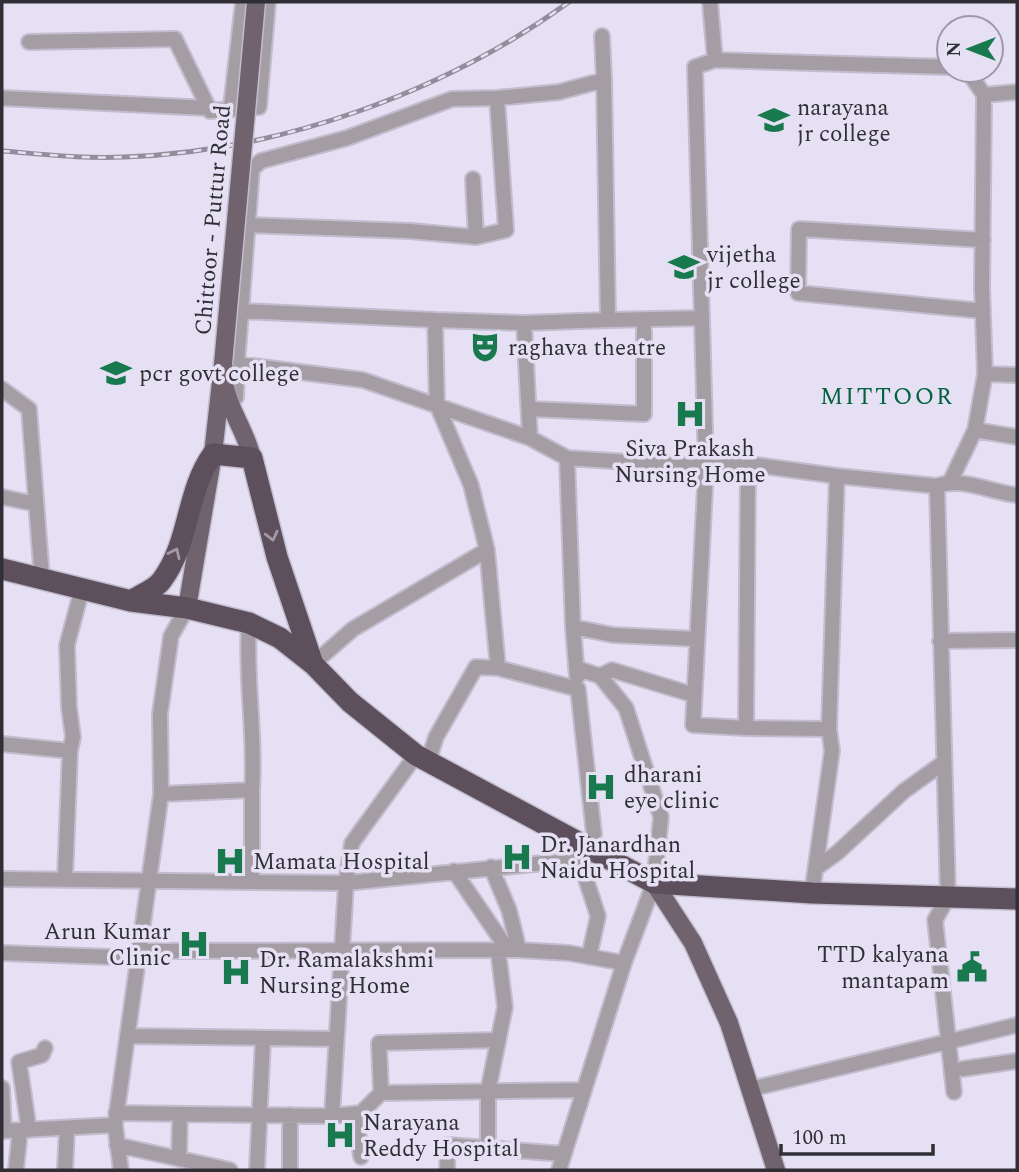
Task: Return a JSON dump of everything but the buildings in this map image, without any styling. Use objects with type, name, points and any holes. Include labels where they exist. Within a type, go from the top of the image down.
[{"type":"highway","points":[[131,601],[162,582],[187,529],[201,470],[212,454],[252,458],[277,557],[313,664]]},
{"type":"highway","points":[[2,569],[131,601],[187,608],[249,623],[280,638],[313,664],[350,702],[422,759],[585,855],[611,860],[654,883],[812,893],[1017,899]]},
{"type":"main road","name":"Chittoor - Puttur Road","points":[[187,608],[228,367],[256,2]]},
{"type":"main road","points":[[222,405],[246,433],[252,458]]},
{"type":"main road","points":[[654,883],[693,943],[729,1023],[776,1170]]},
{"type":"street","points":[[231,107],[243,2]]},
{"type":"street","points":[[2,98],[208,108],[210,111],[231,107],[259,107],[268,2]]},
{"type":"street","points":[[710,2],[715,60]]},
{"type":"street","points":[[601,36],[608,320]]},
{"type":"street","points":[[29,42],[175,39],[210,111]]},
{"type":"street","points":[[829,729],[693,725],[706,467],[695,67],[715,60],[935,67]]},
{"type":"street","points":[[604,80],[559,92],[452,99],[346,138],[261,161],[252,169],[242,311],[228,367],[363,380],[530,438],[567,458],[706,467],[748,464],[837,476],[944,483],[1017,495]]},
{"type":"street","points":[[954,1092],[935,920],[948,897],[940,641],[944,483],[975,430],[985,374],[984,95],[977,84]]},
{"type":"street","points":[[984,95],[1017,92]]},
{"type":"street","points":[[247,225],[410,231],[476,237],[506,230],[497,98]]},
{"type":"street","points":[[472,179],[476,237]]},
{"type":"street","points":[[983,240],[799,229],[798,293],[983,311]]},
{"type":"street","points":[[242,311],[524,323],[701,318]]},
{"type":"street","points":[[435,320],[437,405],[471,485],[487,550],[498,668]]},
{"type":"street","points":[[530,409],[644,414],[644,320]]},
{"type":"street","points":[[524,323],[530,438]]},
{"type":"street","points":[[985,374],[1017,375]]},
{"type":"street","points":[[2,389],[29,409],[42,579]]},
{"type":"street","points":[[975,430],[1017,437]]},
{"type":"street","points":[[567,458],[573,627],[594,834],[585,855],[598,916],[589,957]]},
{"type":"street","points":[[746,728],[748,464]]},
{"type":"street","points":[[812,893],[832,751],[829,729],[837,476]]},
{"type":"street","points":[[2,497],[36,504]]},
{"type":"street","points":[[313,664],[353,629],[487,550]]},
{"type":"street","points":[[65,879],[70,751],[73,737],[67,645],[82,589]]},
{"type":"street","points":[[121,1170],[116,1119],[161,794],[162,701],[171,636],[187,608]]},
{"type":"street","points":[[249,623],[247,654],[254,761],[252,881]]},
{"type":"street","points":[[573,627],[613,635],[697,639]]},
{"type":"street","points":[[940,641],[1017,640]]},
{"type":"street","points":[[332,1116],[346,883],[352,843],[422,759],[476,667],[498,668],[578,689]]},
{"type":"street","points":[[559,1170],[624,963],[654,883],[661,817],[626,708],[600,676],[576,668]]},
{"type":"street","points":[[600,676],[612,670],[694,695]]},
{"type":"street","points":[[2,744],[70,751]]},
{"type":"street","points":[[816,868],[837,853],[896,797],[943,763]]},
{"type":"street","points":[[161,794],[252,790]]},
{"type":"street","points":[[2,879],[346,883],[585,855]]},
{"type":"street","points":[[488,1148],[488,1091],[505,1007],[509,910],[491,867]]},
{"type":"street","points":[[454,871],[508,950]]},
{"type":"street","points":[[2,953],[139,955],[508,950],[624,963]]},
{"type":"street","points":[[751,1089],[949,1039],[1017,1025]]},
{"type":"street","points":[[127,1036],[336,1039]]},
{"type":"street","points":[[257,1170],[263,1038]]},
{"type":"street","points":[[381,1093],[379,1043],[498,1040]]},
{"type":"street","points":[[16,1170],[24,1130],[19,1062],[42,1055],[45,1048]]},
{"type":"street","points":[[962,1069],[1017,1061]]},
{"type":"street","points":[[2,1088],[3,1131],[67,1128],[116,1119],[180,1114],[356,1114],[361,1113],[381,1093],[584,1090]]},
{"type":"street","points":[[179,1159],[180,1114]]},
{"type":"street","points":[[356,1114],[361,1157]]},
{"type":"street","points":[[290,1115],[290,1170]]},
{"type":"street","points":[[65,1170],[67,1128]]},
{"type":"street","points":[[117,1145],[230,1170]]},
{"type":"street","points":[[447,1170],[448,1145],[564,1154]]},
{"type":"railway","points":[[2,151],[78,157],[182,153],[299,130],[414,90],[520,35],[569,2]]},
{"type":"place","name":"narayana jr college","points":[[774,120]]},
{"type":"place","name":"vijetha jr college","points":[[684,267]]},
{"type":"place","name":"raghava theatre","points":[[485,347]]},
{"type":"place","name":"pcr govt college","points":[[116,373]]},
{"type":"place","name":"Siva Prakash Nursing Home","points":[[690,414]]},
{"type":"place","name":"dharani eye clinic","points":[[601,787]]},
{"type":"place","name":"Dr. Janardhan Naidu Hospital","points":[[517,857]]},
{"type":"place","name":"Mamata Hospital","points":[[230,861]]},
{"type":"place","name":"Arun Kumar Clinic","points":[[194,944]]},
{"type":"place","name":"TTD kalyana mantapam","points":[[972,967]]},
{"type":"place","name":"Dr. Ramalakshmi Nursing Home","points":[[236,972]]},
{"type":"place","name":"Narayana Reddy Hospital","points":[[340,1135]]},
{"type":"district","name":"MITTOOR","points":[[887,396]]}]
